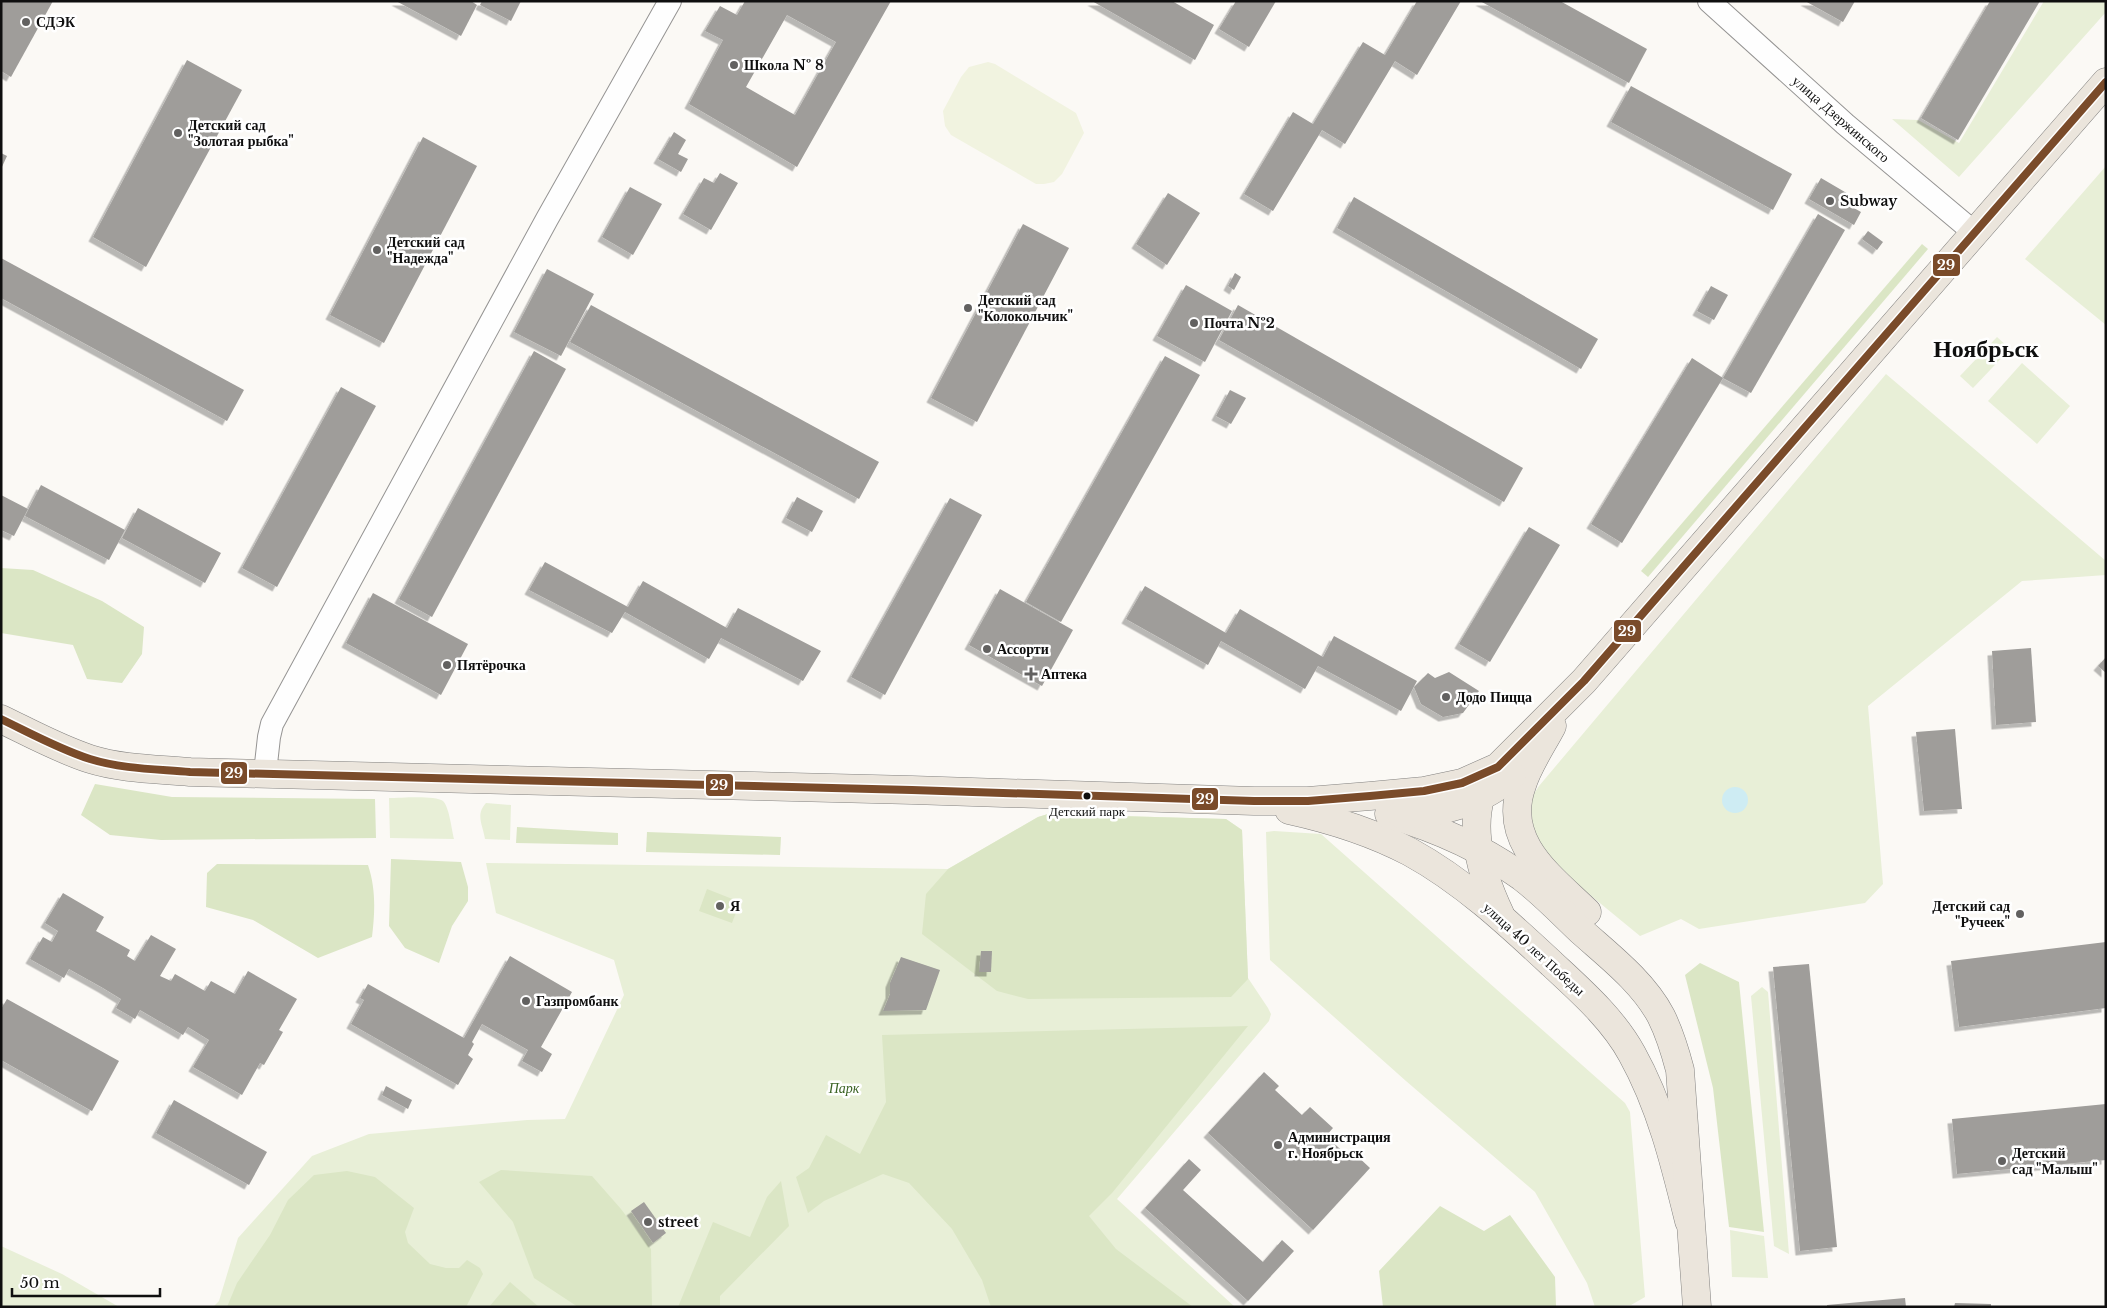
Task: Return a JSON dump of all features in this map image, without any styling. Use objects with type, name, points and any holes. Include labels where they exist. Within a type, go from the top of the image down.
[{"type":"main road","points":[[1308,801],[1389,814],[1424,813],[1454,806],[1491,792],[1511,776],[1584,681],[1676,573],[1976,234],[2106,82]]},
{"type":"main road","points":[[1502,917],[1489,890],[1479,850],[1477,820],[1479,797],[1486,783],[1498,767],[1584,681]]},
{"type":"main road","points":[[1,719],[55,745],[90,759],[120,766],[190,772],[1308,801],[1440,788],[1462,783],[1498,767]]},
{"type":"main road","points":[[1552,725],[1522,785],[1517,805],[1519,829],[1524,844],[1533,858],[1622,949],[1639,973],[1660,1014]]},
{"type":"main road","name":"улица 40 лет Победы","points":[[1254,801],[1346,825],[1409,852],[1465,888],[1502,917],[1590,1000],[1614,1027],[1631,1052],[1644,1077],[1659,1111],[1689,1221]]},
{"type":"main road","name":"улица 40 лет Победы","points":[[1389,814],[1436,830],[1479,850],[1523,878],[1623,969],[1660,1014],[1674,1046],[1680,1070],[1689,1221],[1697,1307]]},
{"type":"street","points":[[265,773],[272,724],[547,219],[670,1]]},
{"type":"street","name":"улица Дзержинского","points":[[1709,1],[1845,124],[1976,234]]},
{"type":"green space","points":[[2044,1],[2106,1],[2106,12],[1959,177],[1892,119],[1918,120],[1959,143]]},
{"type":"green space","points":[[988,62],[995,64],[1076,113],[1084,133],[1062,174],[1054,182],[1036,184],[951,135],[945,126],[943,111],[961,77],[969,67]]},
{"type":"green space","points":[[2106,166],[2106,325],[2025,259]]},
{"type":"green space","points":[[1922,244],[1928,249],[1648,577],[1641,571]]},
{"type":"green space","points":[[1997,337],[2010,349],[1973,388],[1960,376]]},
{"type":"green space","points":[[2022,363],[2070,406],[2037,444],[1988,401]]},
{"type":"green space","points":[[1886,374],[2106,561],[2106,575],[2022,581],[1868,706],[1883,884],[1865,903],[1699,929],[1681,919],[1640,936],[1539,853],[1528,829],[1529,801],[1539,786]]},
{"type":"green space","points":[[1,568],[33,570],[102,601],[144,627],[142,654],[122,683],[87,679],[73,645],[1,633]]},
{"type":"green space","points":[[95,784],[172,797],[375,799],[376,838],[161,840],[110,835],[81,815]]},
{"type":"green space","points":[[426,797],[443,801],[449,813],[454,839],[390,838],[389,798]]},
{"type":"green space","points":[[486,803],[511,805],[510,840],[485,839],[480,816]]},
{"type":"green space","name":"Парк","points":[[1048,814],[1226,819],[1242,830],[1248,978],[1271,1014],[1269,1021],[1117,1199],[1235,1307],[213,1307],[219,1301],[238,1238],[312,1156],[369,1134],[527,1120],[565,1119],[624,995],[614,960],[496,913],[486,863],[948,869],[1038,817]]},
{"type":"green space","points":[[1048,814],[1226,819],[1242,830],[1248,979],[1231,997],[1028,999],[997,991],[922,934],[926,894],[948,869],[1038,817]]},
{"type":"green space","points":[[517,827],[618,833],[618,845],[516,843]]},
{"type":"green space","points":[[647,832],[781,837],[780,855],[646,852]]},
{"type":"green space","points":[[1266,832],[1321,834],[1625,1103],[1630,1112],[1645,1297],[1631,1305],[1595,1307],[1587,1283],[1535,1192],[1270,960]]},
{"type":"green space","points":[[391,859],[461,862],[468,887],[468,901],[452,926],[439,963],[405,948],[389,926]]},
{"type":"green space","points":[[217,864],[368,865],[374,901],[372,937],[318,958],[253,920],[206,907],[207,873]]},
{"type":"green space","points":[[707,889],[740,902],[732,923],[699,911]]},
{"type":"green space","points":[[1700,963],[1739,982],[1764,1232],[1729,1227],[1713,1088],[1685,975]]},
{"type":"green space","points":[[1762,987],[1768,992],[1789,1254],[1774,1246],[1751,996]]},
{"type":"green space","points":[[1248,1026],[1112,1193],[1089,1216],[1116,1249],[1193,1307],[991,1307],[982,1280],[952,1229],[909,1183],[883,1174],[824,1201],[808,1213],[796,1177],[809,1168],[826,1135],[860,1154],[886,1102],[882,1035]]},
{"type":"green space","points":[[501,1170],[592,1176],[621,1209],[651,1249],[652,1307],[578,1307],[534,1278],[513,1222],[479,1182]]},
{"type":"green space","points":[[347,1171],[375,1177],[414,1208],[405,1232],[408,1243],[430,1264],[446,1268],[459,1268],[467,1260],[480,1268],[483,1274],[466,1307],[227,1307],[237,1283],[270,1235],[288,1200],[314,1175]]},
{"type":"green space","points":[[781,1181],[789,1226],[720,1296],[720,1307],[678,1307],[713,1222],[750,1237],[767,1197]]},
{"type":"green space","points":[[1440,1206],[1484,1231],[1510,1215],[1555,1277],[1556,1306],[1383,1307],[1379,1271]]},
{"type":"green space","points":[[1730,1230],[1764,1236],[1768,1278],[1732,1277]]},
{"type":"green space","points":[[1,1246],[62,1274],[119,1307],[1,1307]]},
{"type":"green space","points":[[510,1282],[539,1307],[489,1307]]},
{"type":"water","points":[[1735,787],[1744,791],[1748,800],[1744,809],[1735,813],[1726,809],[1722,800],[1726,791]]},
{"type":"building","points":[[1,1],[53,1],[11,77],[1,71]]},
{"type":"building","points":[[396,1],[471,1],[477,5],[461,36]]},
{"type":"building","points":[[482,1],[521,1],[511,21],[480,5]]},
{"type":"building","name":"Школа № 8","points":[[745,1],[891,1],[797,167],[689,104],[723,40],[705,31],[720,6],[737,15]],"holes":[[[787,15],[836,42],[795,115],[746,87]]]},
{"type":"building","points":[[1092,1],[1172,1],[1214,25],[1195,60]]},
{"type":"building","points":[[1236,1],[1276,1],[1249,47],[1219,29]]},
{"type":"building","points":[[1417,1],[1461,1],[1417,75],[1395,61],[1345,144],[1322,130],[1273,211],[1244,194],[1293,112],[1313,124],[1363,42],[1385,55]]},
{"type":"building","points":[[1480,1],[1560,1],[1647,49],[1629,83]]},
{"type":"building","points":[[1805,1],[1855,1],[1843,22]]},
{"type":"building","points":[[1990,1],[2040,1],[1958,140],[1921,118]]},
{"type":"building","points":[[187,60],[242,90],[146,267],[93,237]]},
{"type":"building","points":[[1631,86],[1792,174],[1773,210],[1611,122]]},
{"type":"building","points":[[674,132],[686,140],[678,154],[688,159],[681,172],[658,159]]},
{"type":"building","points":[[423,137],[477,166],[384,343],[330,315]]},
{"type":"building","points":[[1,153],[7,156],[1,169]]},
{"type":"building","points":[[720,173],[738,183],[711,230],[683,214],[704,178],[714,183]]},
{"type":"building","name":"Subway","points":[[1821,178],[1850,195],[1845,203],[1861,212],[1854,225],[1809,199]]},
{"type":"building","points":[[630,187],[662,204],[633,255],[602,237]]},
{"type":"building","points":[[1168,193],[1200,213],[1167,265],[1136,244]]},
{"type":"building","points":[[1354,197],[1598,339],[1581,369],[1337,228]]},
{"type":"building","points":[[1818,214],[1845,230],[1751,393],[1723,378]]},
{"type":"building","points":[[1023,224],[1069,248],[977,422],[931,398]]},
{"type":"building","points":[[1868,231],[1883,242],[1877,250],[1862,239]]},
{"type":"building","points":[[1,258],[244,390],[227,421],[1,298]]},
{"type":"building","points":[[547,269],[594,294],[561,356],[514,332]]},
{"type":"building","points":[[1235,273],[1241,277],[1234,290],[1228,286]]},
{"type":"building","name":"Почта №2","points":[[1186,285],[1232,311],[1205,362],[1157,336]]},
{"type":"building","points":[[1711,286],[1728,295],[1714,320],[1697,311]]},
{"type":"building","points":[[591,305],[879,462],[859,499],[570,342]]},
{"type":"building","points":[[1238,305],[1523,468],[1504,502],[1219,340]]},
{"type":"building","points":[[534,351],[566,369],[432,617],[399,599]]},
{"type":"building","points":[[1165,356],[1200,375],[1061,622],[1026,602]]},
{"type":"building","points":[[1692,358],[1723,378],[1622,543],[1591,524]]},
{"type":"building","points":[[341,387],[376,406],[277,587],[242,568]]},
{"type":"building","points":[[1230,390],[1246,398],[1231,424],[1216,416]]},
{"type":"building","points":[[41,485],[125,530],[109,560],[25,516]]},
{"type":"building","points":[[1,495],[28,509],[14,536],[1,530]]},
{"type":"building","points":[[797,497],[823,511],[812,532],[786,518]]},
{"type":"building","points":[[950,498],[982,515],[885,695],[851,677]]},
{"type":"building","points":[[138,508],[221,553],[205,583],[122,538]]},
{"type":"building","points":[[1529,527],[1560,545],[1490,662],[1459,644]]},
{"type":"building","points":[[545,562],[628,607],[643,581],[727,628],[738,608],[821,651],[803,681],[721,638],[709,659],[625,612],[612,633],[529,590]]},
{"type":"building","points":[[1145,586],[1226,633],[1240,609],[1323,657],[1334,636],[1417,681],[1401,711],[1318,666],[1305,689],[1221,641],[1208,665],[1126,619]]},
{"type":"building","points":[[1000,589],[1073,630],[1042,686],[969,645]]},
{"type":"building","points":[[373,593],[468,644],[441,695],[346,643]]},
{"type":"building","points":[[2031,648],[2036,722],[1996,725],[1992,651]]},
{"type":"building","points":[[2106,657],[2106,673],[2098,666]]},
{"type":"building","name":"Додо Пицца","points":[[1449,672],[1479,691],[1463,713],[1443,717],[1421,704],[1414,687],[1428,673],[1435,678]]},
{"type":"building","points":[[1955,729],[1962,809],[1924,811],[1916,732]]},
{"type":"building","points":[[63,893],[104,917],[96,931],[130,950],[127,956],[135,961],[151,935],[176,949],[160,976],[171,981],[175,974],[205,991],[211,981],[235,994],[248,971],[297,999],[279,1030],[283,1032],[264,1065],[260,1063],[242,1095],[193,1067],[209,1040],[188,1027],[183,1035],[140,1010],[135,1019],[116,1008],[121,999],[103,988],[69,969],[64,978],[30,959],[43,937],[52,942],[58,931],[45,923]]},
{"type":"building","points":[[2106,942],[2106,1008],[1959,1027],[1951,961]]},
{"type":"building","points":[[981,951],[992,951],[991,972],[979,972]]},
{"type":"building","points":[[510,956],[572,992],[541,1047],[552,1054],[542,1072],[522,1061],[528,1050],[482,1024],[472,1042],[474,1044],[468,1055],[473,1059],[458,1085],[351,1024],[364,1000],[360,998],[368,984],[464,1038]]},
{"type":"building","points":[[901,957],[940,970],[926,1010],[883,1011],[890,994],[890,983]]},
{"type":"building","points":[[1809,964],[1837,1247],[1800,1251],[1773,967]]},
{"type":"building","points":[[7,999],[119,1061],[92,1111],[1,1060],[1,1009]]},
{"type":"building","name":"Администрация г. Ноябрьск","points":[[1264,1072],[1279,1086],[1275,1090],[1302,1115],[1310,1107],[1333,1128],[1326,1136],[1351,1159],[1355,1154],[1370,1168],[1313,1230],[1208,1133]]},
{"type":"building","points":[[386,1086],[412,1100],[408,1109],[382,1095]]},
{"type":"building","points":[[174,1100],[267,1152],[249,1185],[156,1133]]},
{"type":"building","points":[[2106,1104],[2106,1160],[1957,1174],[1952,1119]]},
{"type":"building","points":[[1189,1159],[1201,1170],[1183,1190],[1263,1262],[1282,1240],[1294,1251],[1248,1301],[1145,1208]]},
{"type":"building","name":"street","points":[[644,1202],[666,1233],[653,1243],[631,1211]]},
{"type":"building","points":[[1905,1298],[1906,1307],[1827,1307],[1827,1305]]},
{"type":"building","points":[[1955,1303],[1991,1304],[1991,1307],[1954,1307]]},
{"type":"transit line","name":"29","points":[[1,719],[56,746],[90,759],[127,767],[190,772],[912,790],[1254,801],[1308,801],[1370,796],[1424,791],[1462,783],[1498,767],[1584,681],[2106,82]]},
{"type":"place","name":"СДЭК","points":[[26,22]]},
{"type":"place","name":"Школа № 8","points":[[734,65]]},
{"type":"place","name":"Детский сад \"Золотая рыбка\"","points":[[178,133]]},
{"type":"place","name":"Subway","points":[[1830,201]]},
{"type":"place","name":"Детский сад \"Надежда\"","points":[[377,250]]},
{"type":"place","name":"Детский сад \"Колокольчик\"","points":[[968,308]]},
{"type":"place","name":"Почта №2","points":[[1194,323]]},
{"type":"place","name":"Ассорти","points":[[987,649]]},
{"type":"place","name":"Пятёрочка","points":[[447,665]]},
{"type":"place","name":"Аптека","points":[[1031,674]]},
{"type":"place","name":"Додо Пицца","points":[[1446,697]]},
{"type":"place","name":"Детский парк","points":[[1087,796]]},
{"type":"place","name":"Я","points":[[720,906]]},
{"type":"place","name":"Детский сад \"Ручеек\"","points":[[2020,914]]},
{"type":"place","name":"Газпромбанк","points":[[526,1001]]},
{"type":"place","name":"Администрация г. Ноябрьск","points":[[1278,1145]]},
{"type":"place","name":"Детский сад \"Малыш\"","points":[[2002,1161]]},
{"type":"place","name":"street","points":[[648,1222]]},
{"type":"district","name":"Ноябрьск","points":[[1986,349]]}]
